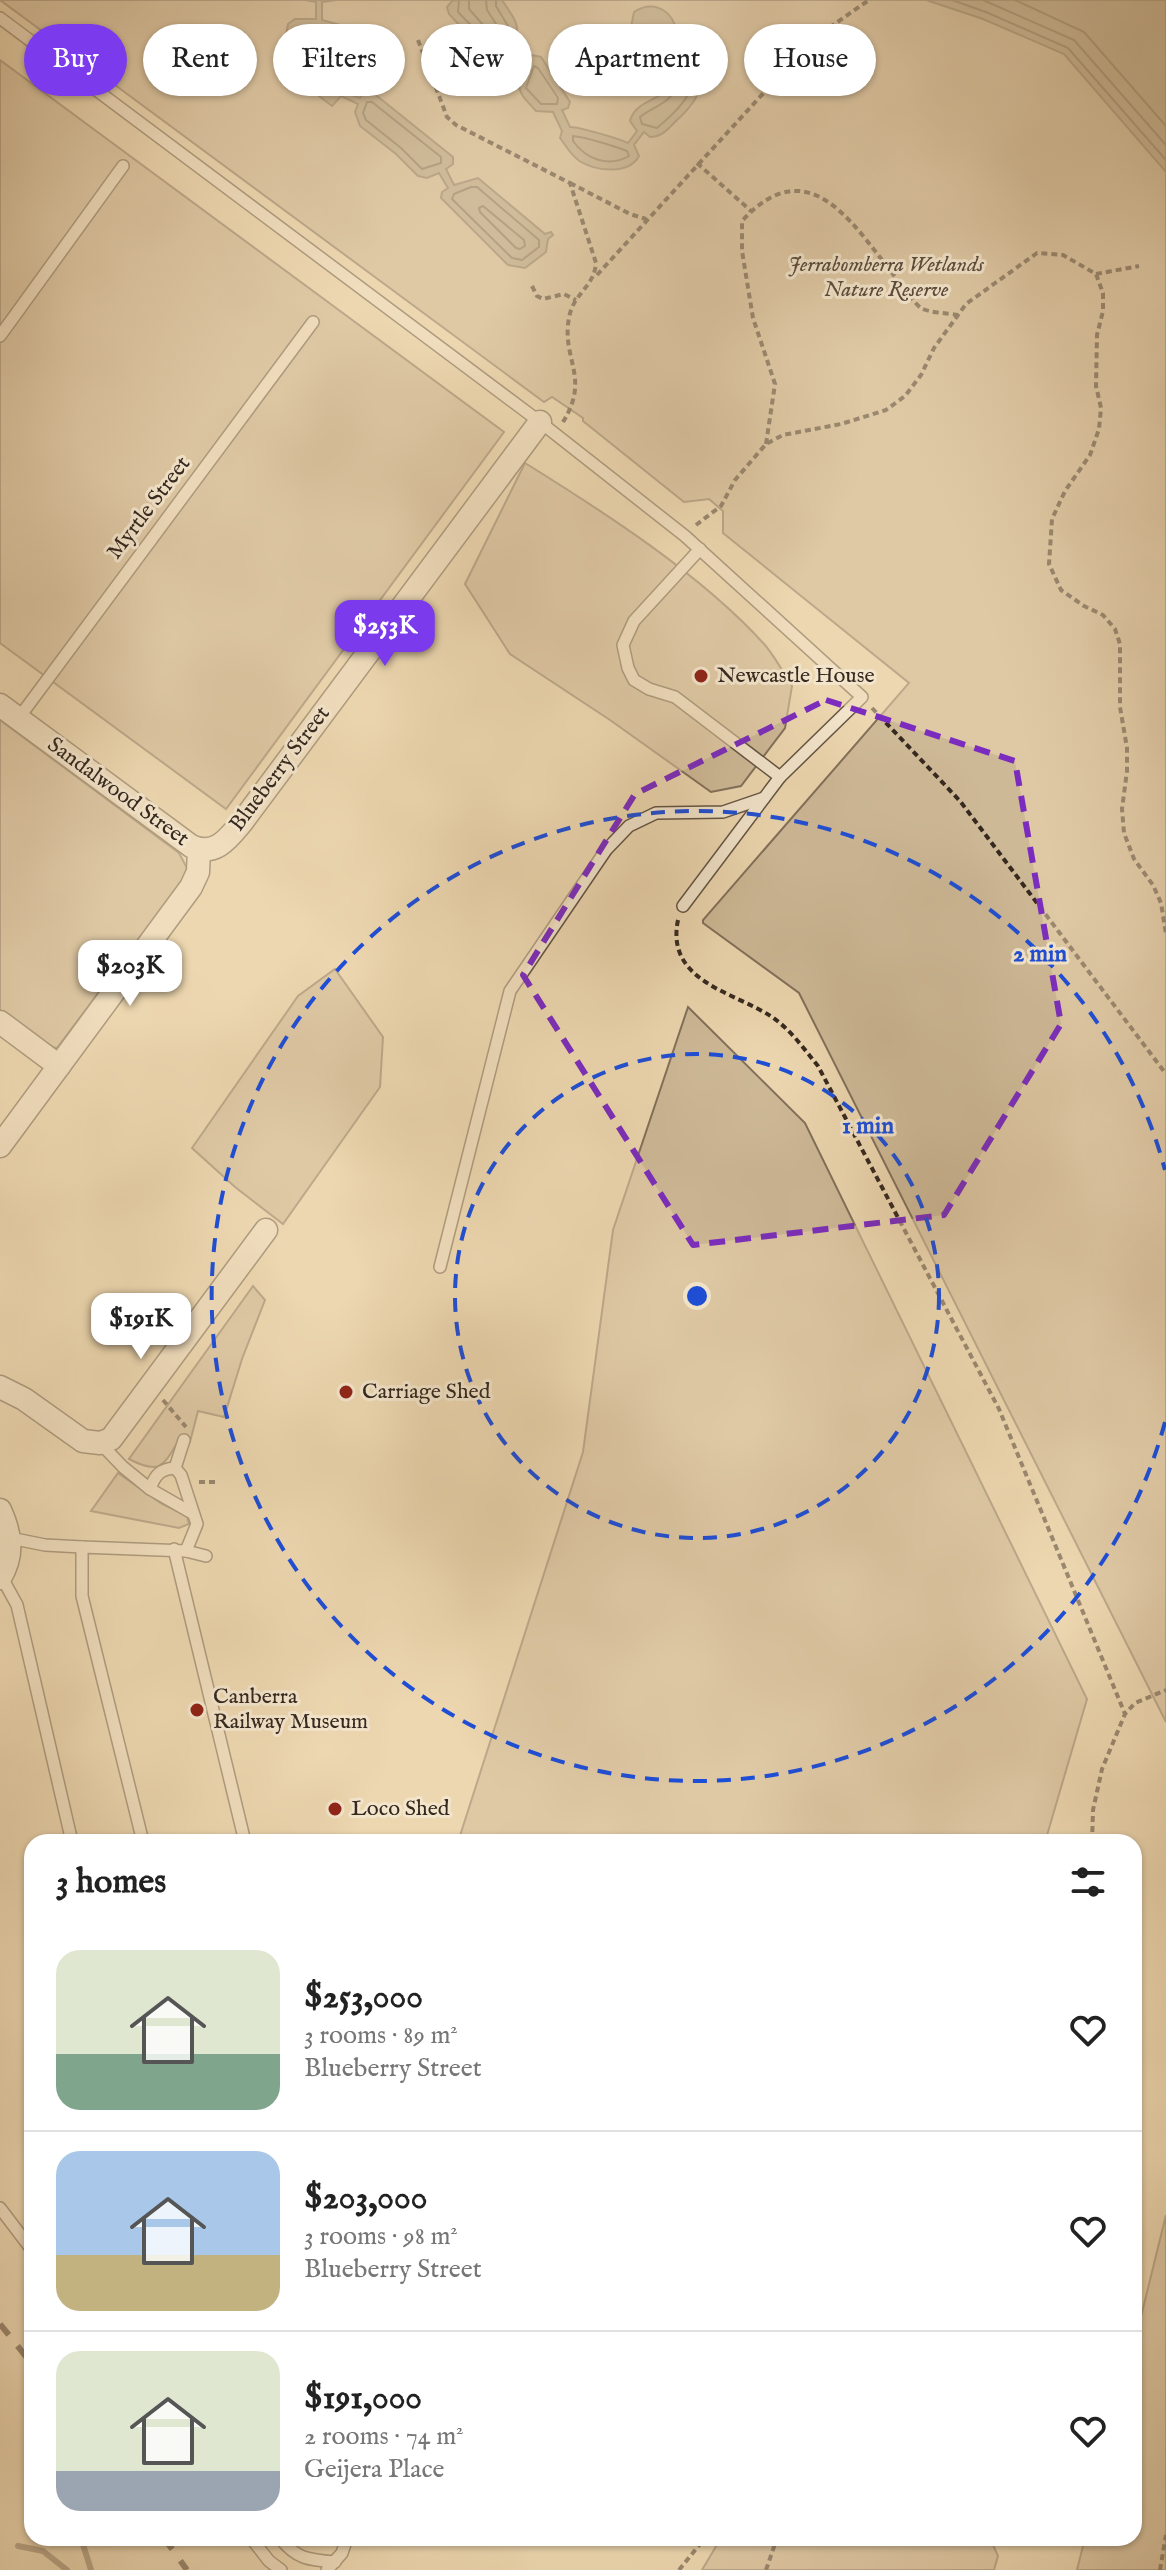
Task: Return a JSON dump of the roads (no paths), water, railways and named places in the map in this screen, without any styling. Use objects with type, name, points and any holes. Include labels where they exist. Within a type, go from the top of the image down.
[{"type":"street","name":"Blueberry Street","points":[[199,849],[219,847],[234,831],[548,428]]},
{"type":"street","name":"Sandalwood Street","points":[[9,712],[199,849]]},
{"type":"street","points":[[0,1146],[194,884],[199,849]]},
{"type":"street","points":[[0,1022],[59,1066]]},
{"type":"street","points":[[0,1387],[24,1399],[83,1441],[100,1443],[114,1436],[266,1230]]},
{"type":"street","points":[[0,1577],[9,1557],[10,1538],[1,1512]]},
{"type":"lane","points":[[0,18],[548,428],[685,536],[862,697],[780,777],[683,906]]},
{"type":"lane","points":[[0,336],[123,166]]},
{"type":"lane","name":"Myrtle Street","points":[[9,712],[313,322]]},
{"type":"lane","points":[[700,549],[634,621],[623,645],[628,668],[634,680],[649,689],[675,697],[780,777]]},
{"type":"lane","points":[[440,1267],[510,991],[606,850],[629,826],[656,813],[723,812],[764,798]]},
{"type":"lane","points":[[175,1468],[188,1436]]},
{"type":"lane","points":[[100,1443],[150,1489],[192,1513]]},
{"type":"lane","points":[[150,1489],[156,1475],[164,1469],[175,1468]]},
{"type":"lane","points":[[175,1468],[181,1475],[197,1524],[180,1550],[243,1834]]},
{"type":"lane","points":[[10,1538],[45,1545],[180,1550],[206,1556]]},
{"type":"lane","points":[[82,1547],[82,1596],[141,1834]]},
{"type":"lane","points":[[0,1577],[17,1605],[70,1834]]},
{"type":"lane","points":[[0,2208],[24,2240]]},
{"type":"lane","points":[[257,2546],[281,2570]]},
{"type":"lane","points":[[286,2546],[291,2553],[331,2566],[346,2546]]},
{"type":"water","points":[[305,0],[337,0],[322,2],[322,20],[337,24],[288,24],[295,19],[316,19],[316,2]]},
{"type":"water","points":[[502,0],[516,24],[458,24],[447,7],[452,1]]},
{"type":"water","points":[[926,0],[1166,0],[1166,172],[1064,54],[983,19]]},
{"type":"water","points":[[646,7],[663,10],[674,24],[632,24],[634,12]]},
{"type":"water","points":[[532,55],[541,57],[548,68],[548,96],[566,96],[570,102],[568,108],[562,110],[570,127],[628,143],[637,131],[630,121],[643,104],[658,96],[697,96],[664,132],[650,137],[644,132],[634,145],[639,156],[634,162],[612,170],[581,162],[560,138],[562,131],[553,112],[536,111],[523,96],[532,96]]},
{"type":"water","points":[[319,96],[341,96],[332,106]]},
{"type":"water","points":[[341,96],[377,96],[453,157],[453,164],[446,169],[454,185],[478,178],[545,234],[551,232],[553,235],[548,239],[546,252],[525,268],[508,265],[441,198],[442,192],[448,188],[439,173],[427,178],[418,176],[360,126],[355,112],[358,104]]},
{"type":"waterway","points":[[18,2546],[43,2551],[67,2570]]},
{"type":"waterway","points":[[84,2546],[91,2570]]},
{"type":"railway","points":[[0,2324],[24,2354]]},
{"type":"railway","points":[[170,2546],[187,2570]]},
{"type":"place","name":"Newcastle House","points":[[701,676]]},
{"type":"place","name":"Carriage Shed","points":[[346,1392]]},
{"type":"place","name":"Canberra Railway Museum","points":[[197,1710]]},
{"type":"place","name":"Loco Shed","points":[[335,1809]]},
{"type":"park label","name":"Jerrabomberra Wetlands Nature Reserve","points":[[886,278]]}]
